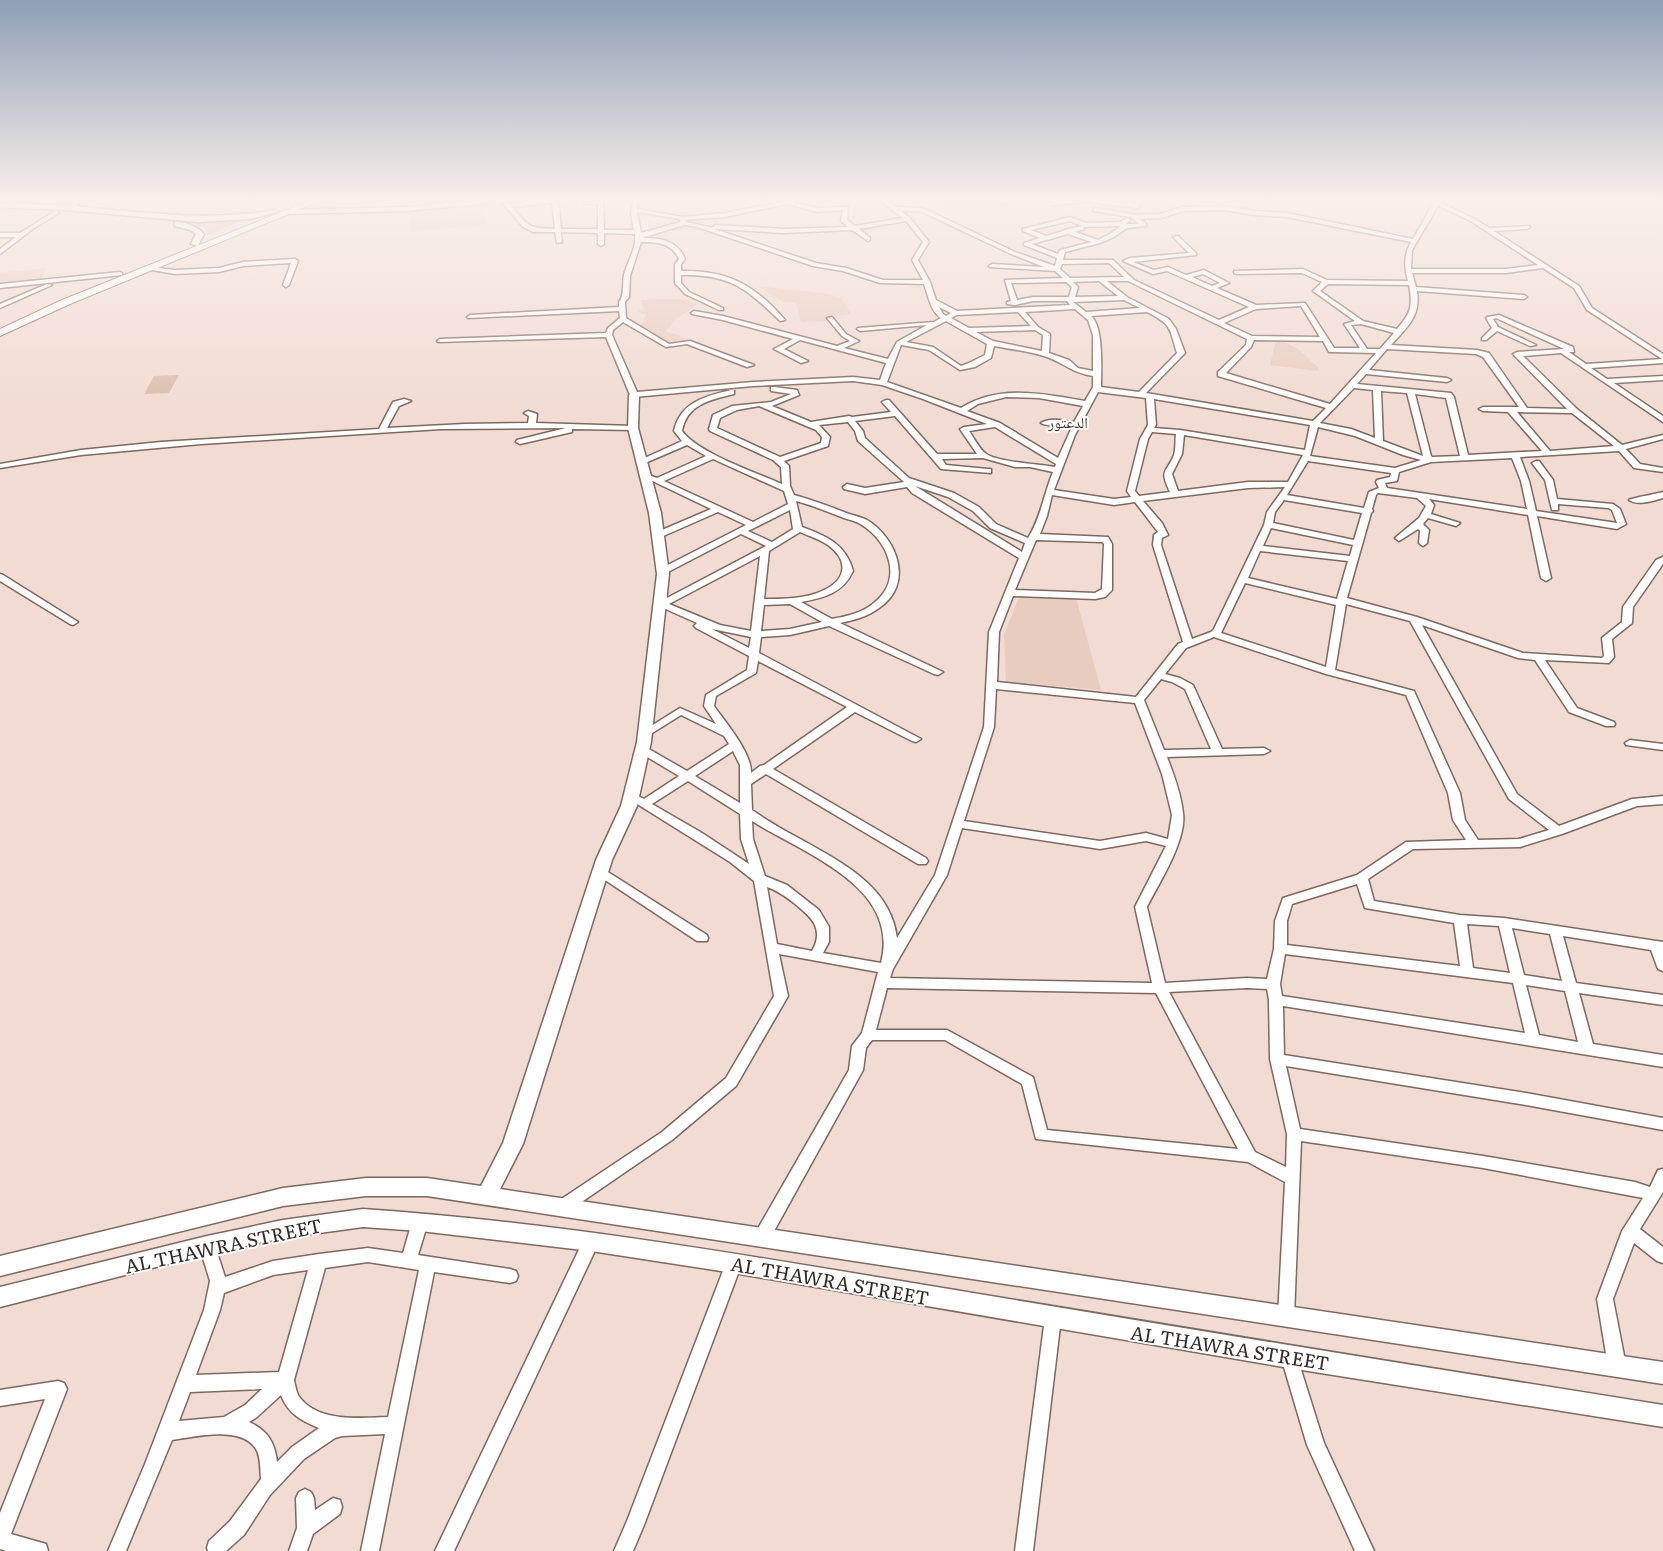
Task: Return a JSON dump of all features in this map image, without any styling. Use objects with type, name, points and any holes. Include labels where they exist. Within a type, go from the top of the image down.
[{"type":"main road","points":[[0,325],[127,271]]},
{"type":"main road","points":[[0,333],[66,302],[143,271]]},
{"type":"main road","points":[[54,301],[66,302]]},
{"type":"main road","points":[[486,1197],[513,1144],[600,871],[619,830],[638,801],[642,750],[663,572],[651,479],[642,461],[634,428],[634,396]]},
{"type":"main road","name":"AL THAWRA STREET","points":[[0,1266],[283,1196],[366,1187],[427,1187],[1663,1373]]},
{"type":"main road","name":"AL THAWRA STREET","points":[[0,1297],[208,1245],[283,1229],[363,1218],[420,1222],[591,1242],[734,1263],[1289,1357],[1663,1416]]},
{"type":"street","points":[[170,271],[189,271]]},
{"type":"street","points":[[286,285],[291,271]]},
{"type":"street","points":[[623,319],[622,302],[626,297],[628,271]]},
{"type":"street","points":[[848,271],[882,282],[927,282]]},
{"type":"street","points":[[921,271],[940,315],[992,343],[1045,354],[1066,362],[1068,366],[1082,372],[1097,374]]},
{"type":"street","points":[[886,969],[941,875],[990,727],[994,632],[1043,516],[1058,467],[1096,389],[1096,335],[1091,319],[1070,302],[1075,287],[1063,271]]},
{"type":"street","points":[[1121,271],[1129,279],[1148,290],[1251,338],[1325,339]]},
{"type":"street","points":[[1172,271],[1255,308]]},
{"type":"street","points":[[1184,276],[1189,271]]},
{"type":"street","points":[[1210,271],[1226,283],[1211,288]]},
{"type":"street","points":[[1236,272],[1278,271]]},
{"type":"street","points":[[1304,271],[1326,282],[1413,286],[1524,297]]},
{"type":"street","points":[[1139,700],[1182,646],[1214,634],[1227,613],[1241,579],[1268,525],[1271,512],[1291,484],[1307,456],[1314,424],[1352,386],[1412,316],[1413,286],[1408,271]]},
{"type":"street","points":[[1554,271],[1577,286],[1590,309],[1663,359]]},
{"type":"street","points":[[721,309],[687,293],[678,283],[677,273],[709,273],[728,278],[763,301],[782,320]]},
{"type":"street","points":[[0,286],[120,274]]},
{"type":"street","points":[[1015,303],[1006,281],[1129,279]]},
{"type":"street","points":[[2,304],[59,280]]},
{"type":"street","points":[[1101,280],[1125,298],[1167,320],[1173,329],[1181,353],[1140,394]]},
{"type":"street","points":[[1326,282],[1316,291],[1361,322],[1399,332]]},
{"type":"street","points":[[30,283],[35,291]]},
{"type":"street","points":[[883,383],[899,343],[955,312],[1032,299],[1125,298]]},
{"type":"street","points":[[933,301],[955,312],[1076,307]]},
{"type":"street","points":[[1220,322],[1255,308],[1303,304],[1332,350],[1384,349],[1477,352],[1486,355],[1525,410]]},
{"type":"street","points":[[470,317],[623,309]]},
{"type":"street","points":[[1020,310],[1036,328],[1047,334],[1045,354]]},
{"type":"street","points":[[1084,314],[1149,310]]},
{"type":"street","points":[[694,313],[723,318],[890,362]]},
{"type":"street","points":[[1532,345],[1496,328],[1489,318],[1497,316],[1571,350],[1517,354],[1574,411],[1621,448],[1637,466],[1663,470]]},
{"type":"street","points":[[830,318],[844,335],[856,341],[837,348]]},
{"type":"street","points":[[623,319],[610,328],[609,335],[634,396],[753,384],[853,378],[883,383],[926,397],[997,425],[1058,467]]},
{"type":"street","points":[[623,319],[668,346],[688,342],[750,365]]},
{"type":"street","points":[[1361,322],[1346,324],[1365,350]]},
{"type":"street","points":[[860,329],[937,323]]},
{"type":"street","points":[[967,330],[1036,328]]},
{"type":"street","points":[[1484,339],[1496,328]]},
{"type":"street","points":[[440,341],[609,335]]},
{"type":"street","points":[[799,338],[778,349],[804,362]]},
{"type":"street","points":[[1251,338],[1250,346],[1221,374],[1331,407]]},
{"type":"street","points":[[899,343],[931,348],[960,368],[972,365],[988,356],[992,343]]},
{"type":"street","points":[[1562,351],[1586,366],[1651,414],[1663,420]]},
{"type":"street","points":[[1586,366],[1663,359]]},
{"type":"street","points":[[1364,372],[1447,380]]},
{"type":"street","points":[[1606,381],[1663,378]]},
{"type":"street","points":[[1352,386],[1444,394],[1450,398],[1464,456]]},
{"type":"street","points":[[1377,388],[1380,442]]},
{"type":"street","points":[[662,604],[696,620],[738,632],[798,632],[863,614],[882,601],[896,581],[896,564],[890,548],[865,523],[808,501],[790,498],[687,442],[678,431],[678,422],[683,414],[694,404],[707,398],[745,390],[771,389],[794,392],[795,395],[772,404],[735,408],[716,418],[713,429],[779,460],[785,466],[790,498],[798,530]]},
{"type":"street","points":[[1096,389],[1192,401],[1314,424],[1350,432],[1380,442],[1409,456],[1430,460]]},
{"type":"street","points":[[1410,391],[1427,456],[1430,460]]},
{"type":"street","points":[[960,411],[974,401],[994,396],[1028,393],[1088,404]]},
{"type":"street","points":[[1150,396],[1152,425],[1144,439],[1131,491],[1161,526],[1164,535],[1158,535],[1157,545],[1189,644]]},
{"type":"street","points":[[382,432],[396,404],[407,401]]},
{"type":"street","points":[[886,402],[944,467],[988,471]]},
{"type":"street","points":[[760,404],[819,428],[826,437],[824,444],[779,460]]},
{"type":"street","points":[[1483,409],[1574,411]]},
{"type":"street","points":[[1510,409],[1547,452]]},
{"type":"street","points":[[528,413],[533,414],[532,426]]},
{"type":"street","points":[[1651,414],[1663,413]]},
{"type":"street","points":[[810,424],[896,414]]},
{"type":"street","points":[[849,418],[861,439],[908,482],[915,491],[1025,557]]},
{"type":"street","points":[[1045,423],[1057,422],[1077,425]]},
{"type":"street","points":[[983,456],[964,429],[997,425]]},
{"type":"street","points":[[0,466],[104,448],[212,440],[382,432],[442,427],[582,426],[634,428]]},
{"type":"street","points":[[520,442],[582,426]]},
{"type":"street","points":[[1150,430],[1180,432],[1395,471],[1430,460],[1464,456],[1621,448],[1663,437]]},
{"type":"street","points":[[1175,495],[1169,482],[1168,474],[1170,465],[1178,454],[1180,432]]},
{"type":"street","points":[[642,461],[687,442]]},
{"type":"street","points":[[1515,454],[1525,481],[1546,578]]},
{"type":"street","points":[[651,479],[713,456]]},
{"type":"street","points":[[934,458],[983,456],[1015,465],[1058,467]]},
{"type":"street","points":[[1536,464],[1549,480],[1555,501],[1555,517]]},
{"type":"street","points":[[1384,490],[1380,482],[1394,479],[1395,471]]},
{"type":"street","points":[[651,479],[753,525]]},
{"type":"street","points":[[847,487],[865,491],[908,482],[951,495],[976,509],[993,526],[1032,539],[1105,539],[1108,544],[1107,590],[1102,595],[1009,593]]},
{"type":"street","points":[[1049,492],[1106,501],[1137,500],[1193,491],[1291,484]]},
{"type":"street","points":[[1330,672],[1342,602],[1369,512],[1372,494],[1376,491],[1384,490],[1617,526],[1622,524],[1616,509],[1610,506],[1555,501]]},
{"type":"street","points":[[1632,500],[1645,500],[1663,495]]},
{"type":"street","points":[[1399,538],[1418,525],[1426,515],[1430,505],[1420,496]]},
{"type":"street","points":[[1282,497],[1369,512]]},
{"type":"street","points":[[662,604],[663,572],[753,525],[790,498]]},
{"type":"street","points":[[658,535],[719,510]]},
{"type":"street","points":[[1426,515],[1456,523]]},
{"type":"street","points":[[1268,525],[1359,544]]},
{"type":"street","points":[[1418,525],[1424,530],[1423,543]]},
{"type":"street","points":[[662,604],[769,548],[798,530]]},
{"type":"street","points":[[760,602],[792,601],[820,595],[840,585],[848,571],[846,559],[835,546],[821,537],[798,530]]},
{"type":"street","points":[[741,531],[769,548]]},
{"type":"street","points":[[562,1207],[667,1136],[731,1082],[781,996],[760,879],[747,839],[746,765],[709,706],[711,695],[752,670],[769,548]]},
{"type":"street","points":[[1257,548],[1354,559]]},
{"type":"street","points":[[1241,579],[1414,619],[1522,656],[1605,661],[1609,657],[1606,638],[1627,623],[1626,615],[1632,600],[1659,562],[1663,560]]},
{"type":"street","points":[[0,577],[73,622]]},
{"type":"street","points":[[792,601],[831,622],[938,672]]},
{"type":"street","points":[[1414,619],[1512,796],[1558,831]]},
{"type":"street","points":[[696,620],[700,628],[916,739]]},
{"type":"street","points":[[1214,634],[1330,672],[1410,693],[1454,793],[1459,820],[1475,844]]},
{"type":"street","points":[[1538,657],[1573,710],[1610,724]]},
{"type":"street","points":[[1158,675],[1176,680],[1188,687],[1218,752]]},
{"type":"street","points":[[992,684],[1139,700]]},
{"type":"street","points":[[1139,700],[1168,774],[1178,815],[1173,844],[1141,908],[1160,988],[1250,1156]]},
{"type":"street","points":[[745,783],[764,768],[855,708]]},
{"type":"street","points":[[645,733],[680,711],[731,739]]},
{"type":"street","points":[[638,801],[688,775],[731,739]]},
{"type":"street","points":[[1630,744],[1663,747]]},
{"type":"street","points":[[642,750],[688,775],[774,830],[817,854],[873,895],[886,919],[891,941],[886,969],[868,1034],[859,1046],[856,1070],[762,1237]]},
{"type":"street","points":[[1159,754],[1264,751]]},
{"type":"street","points":[[764,768],[922,861]]},
{"type":"street","points":[[1286,1317],[1294,1134],[1278,1059],[1276,1000],[1273,984],[1280,949],[1281,921],[1287,901],[1362,878],[1410,845],[1520,843],[1636,802],[1663,800]]},
{"type":"street","points":[[638,801],[727,854],[760,879],[783,888],[815,913],[823,927],[823,942],[815,956]]},
{"type":"street","points":[[958,824],[1100,845],[1146,837],[1173,844]]},
{"type":"street","points":[[600,871],[702,938]]},
{"type":"street","points":[[1362,878],[1369,904],[1460,919],[1504,922],[1659,947],[1663,966]]},
{"type":"street","points":[[1460,919],[1467,972]]},
{"type":"street","points":[[1504,922],[1532,1038]]},
{"type":"street","points":[[1555,930],[1587,1048]]},
{"type":"street","points":[[771,948],[886,969]]},
{"type":"street","points":[[1280,949],[1467,972],[1663,1000]]},
{"type":"street","points":[[882,983],[1160,988],[1246,983],[1273,984]]},
{"type":"street","points":[[1276,1000],[1532,1038],[1663,1061]]},
{"type":"street","points":[[868,1034],[947,1035],[1028,1081],[1041,1136],[1250,1156],[1292,1178]]},
{"type":"street","points":[[1278,1059],[1517,1097],[1663,1124]]},
{"type":"street","points":[[1294,1134],[1483,1162],[1635,1189],[1654,1195]]},
{"type":"street","points":[[1617,1366],[1604,1299],[1630,1231],[1654,1195],[1663,1175]]},
{"type":"street","points":[[409,1260],[420,1222]]},
{"type":"street","points":[[1630,1231],[1663,1256]]},
{"type":"street","points":[[444,1551],[591,1242]]},
{"type":"street","points":[[117,1551],[166,1432],[212,1310],[218,1281],[208,1245]]},
{"type":"street","points":[[216,1288],[273,1268],[368,1254],[510,1276]]},
{"type":"street","points":[[319,1261],[286,1380],[291,1400],[320,1420],[342,1427]]},
{"type":"street","points":[[370,1551],[428,1263]]},
{"type":"street","points":[[622,1551],[635,1525],[734,1263]]},
{"type":"street","points":[[1024,1551],[1053,1318]]},
{"type":"street","points":[[1289,1357],[1316,1445],[1365,1551]]},
{"type":"street","points":[[184,1384],[286,1380]]},
{"type":"street","points":[[227,1425],[250,1411],[286,1380]]},
{"type":"street","points":[[0,1398],[58,1389],[10,1508],[0,1540],[39,1551]]},
{"type":"street","points":[[166,1432],[227,1425],[245,1429],[259,1438],[265,1446],[270,1482]]},
{"type":"street","points":[[216,1548],[237,1528],[264,1488],[298,1453],[329,1432],[342,1427],[395,1425]]},
{"type":"street","points":[[298,1551],[306,1528],[305,1498]]},
{"type":"street","points":[[306,1528],[333,1507]]},
{"type":"shaded area","points":[[44,271],[42,279],[0,284],[0,273]]},
{"type":"shaded area","points":[[757,286],[830,294],[842,300],[851,314],[825,317],[828,321],[801,322],[796,303],[784,302]]},
{"type":"shaded area","points":[[680,299],[699,303],[676,319],[666,331],[689,339],[669,345],[639,327],[647,314],[641,314],[638,310],[644,309],[641,300]]},
{"type":"shaded area","points":[[1276,341],[1283,341],[1298,349],[1319,368],[1317,371],[1270,365]]},
{"type":"shaded area","points":[[179,375],[169,393],[144,394],[154,376]]},
{"type":"shaded area","points":[[1019,597],[1076,598],[1101,690],[1006,682],[1004,635]]},
{"type":"district","name":"الدعتور","points":[[1068,421]]}]
